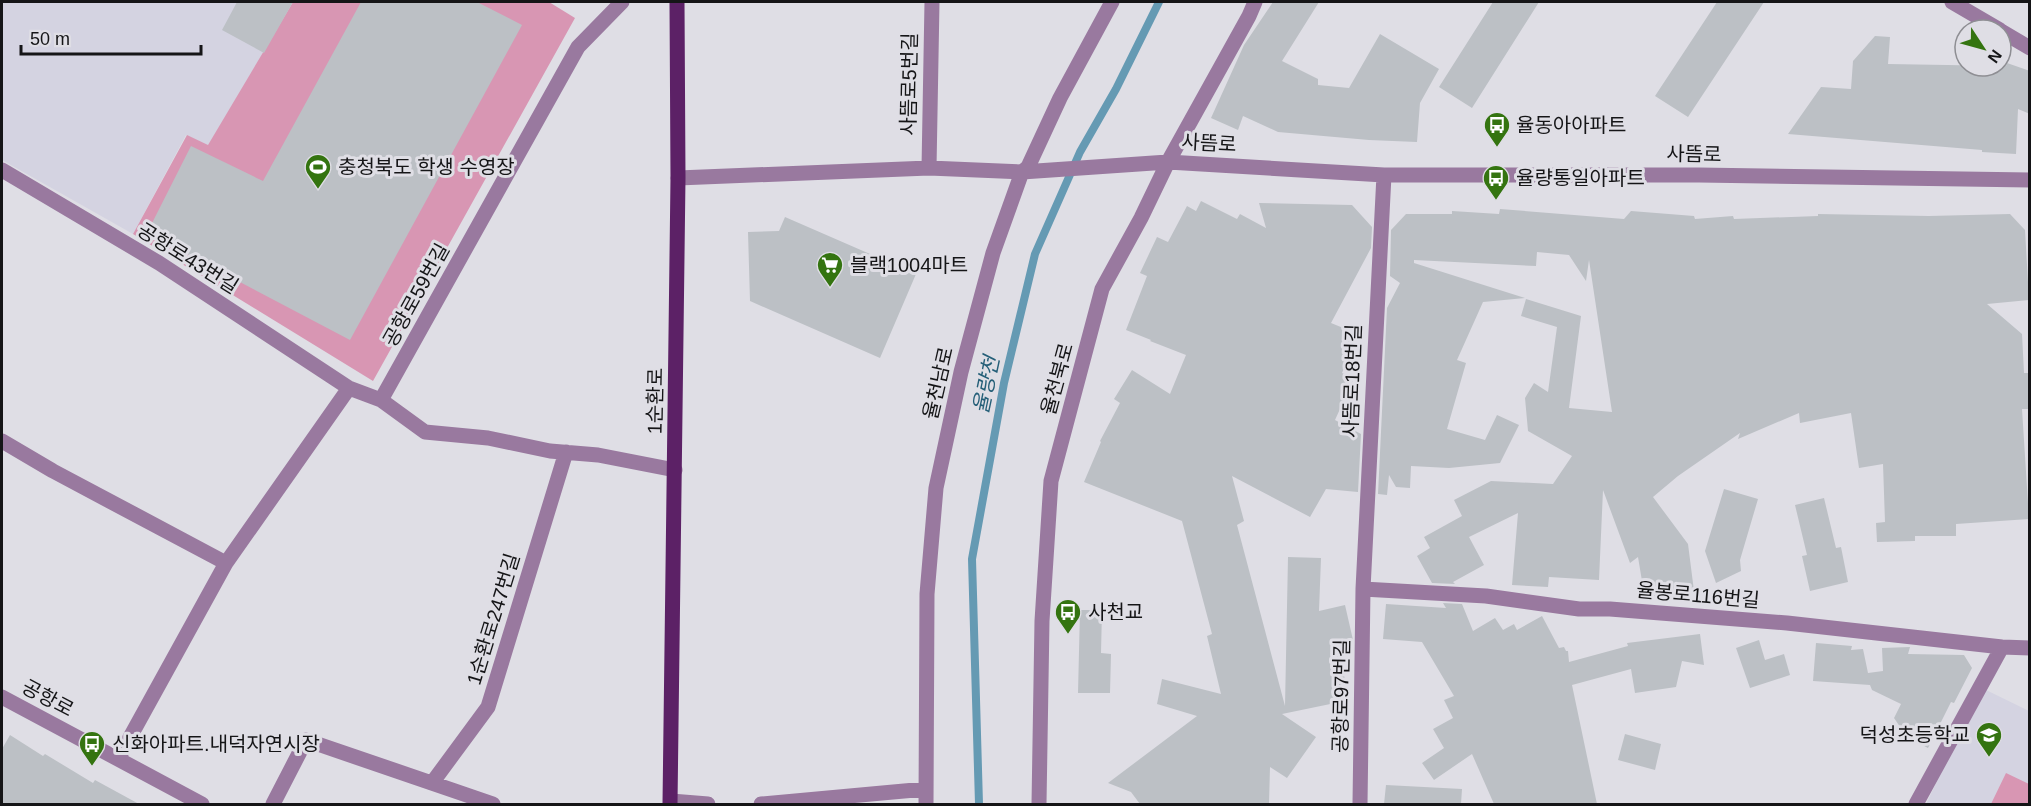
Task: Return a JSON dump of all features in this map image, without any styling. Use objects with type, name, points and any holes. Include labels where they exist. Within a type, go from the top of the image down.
[{"type":"main road","name":"1순환로","points":[[670,803],[678,178],[677,2]]},
{"type":"street","name":"공항로59번길","points":[[381,400],[578,47],[622,2]]},
{"type":"street","name":"사뜸로5번길","points":[[929,168],[932,2]]},
{"type":"street","name":"율천남로","points":[[926,797],[927,594],[936,488],[962,372],[993,253],[1022,172],[1028,167],[1060,98],[1113,2]]},
{"type":"street","name":"율천북로","points":[[1040,804],[1042,621],[1051,481],[1102,289],[1255,2]]},
{"type":"street","points":[[1952,2],[1979,18]]},
{"type":"street","points":[[2013,38],[2030,48]]},
{"type":"street","name":"사뜸로","points":[[1022,172],[1168,162],[1384,175],[1699,175],[2030,180]]},
{"type":"street","points":[[678,178],[929,168],[1022,172]]},
{"type":"street","name":"공항로43번길","points":[[2,170],[159,263],[349,388]]},
{"type":"street","name":"사뜸로18번길","points":[[1363,589],[1384,175]]},
{"type":"street","points":[[118,759],[226,563],[349,388],[381,400],[425,432],[488,438],[550,451],[598,455],[675,470]]},
{"type":"street","points":[[2,441],[44,466],[226,563]]},
{"type":"street","name":"1순환로247번길","points":[[432,783],[488,707],[566,452]]},
{"type":"street","name":"율봉로116번길","points":[[1363,589],[1486,596],[1579,609],[1610,609],[1787,623],[2002,647],[2030,648]]},
{"type":"street","name":"공항로97번길","points":[[1360,804],[1363,589]]},
{"type":"street","points":[[1916,804],[2002,647]]},
{"type":"street","name":"공항로","points":[[2,697],[202,804]]},
{"type":"street","points":[[273,804],[306,740],[493,804]]},
{"type":"street","points":[[761,804],[926,797]]},
{"type":"street","name":"1순환로","points":[[670,803],[708,804]]},
{"type":"shaded area","points":[[2,2],[293,2],[208,146],[186,135],[133,234],[2,160]]},
{"type":"shaded area","name":"충청북도 학생 수영장","points":[[293,2],[549,2],[575,18],[373,381],[133,234],[187,135],[208,145]]},
{"type":"shaded area","name":"덕성초등학교","points":[[1982,688],[2029,711],[2029,804],[1926,804]]},
{"type":"shaded area","points":[[2006,773],[2029,784],[2029,804],[1991,804]]},
{"type":"building","points":[[237,2],[293,2],[264,53],[222,30]]},
{"type":"building","name":"충청북도 학생 수영장","points":[[361,2],[477,2],[522,25],[350,340],[147,233],[191,146],[263,181]]},
{"type":"building","points":[[1273,2],[1319,2],[1282,61],[1318,79],[1318,85],[1349,88],[1380,34],[1439,69],[1420,103],[1417,142],[1278,132],[1243,116],[1238,130],[1211,118],[1244,45]]},
{"type":"building","points":[[1493,2],[1539,2],[1472,108],[1439,87]]},
{"type":"building","points":[[1717,2],[1764,2],[1688,117],[1655,96]]},
{"type":"building","points":[[1875,36],[1890,37],[1888,64],[1953,65],[1953,78],[2013,78],[2013,65],[2030,71],[2030,114],[2018,109],[2016,154],[1788,134],[1821,87],[1851,89],[1853,61]]},
{"type":"building","points":[[1201,201],[1237,219],[1240,214],[1266,228],[1259,203],[1352,205],[1372,227],[1371,248],[1331,323],[1358,334],[1342,373],[1354,378],[1335,420],[1361,434],[1358,492],[1326,489],[1310,517],[1232,476],[1244,521],[1237,525],[1285,706],[1288,557],[1321,558],[1319,611],[1345,605],[1353,640],[1338,644],[1347,691],[1340,702],[1282,714],[1316,737],[1287,778],[1270,767],[1269,804],[1140,804],[1131,792],[1108,783],[1197,716],[1157,704],[1162,679],[1221,694],[1207,636],[1212,634],[1182,521],[1084,482],[1100,441],[1120,403],[1114,399],[1132,370],[1170,394],[1186,355],[1126,330],[1147,276],[1140,273],[1157,237],[1168,242],[1187,206],[1196,211]]},
{"type":"building","points":[[1500,209],[1624,219],[1631,211],[1694,216],[1695,219],[1733,216],[1734,219],[1818,216],[1818,214],[1929,216],[2010,214],[2025,230],[2029,300],[1987,304],[2022,334],[2024,373],[2028,373],[2030,401],[2030,409],[2022,409],[2029,519],[1956,524],[1956,536],[1915,536],[1915,541],[1877,542],[1876,523],[1885,522],[1883,464],[1859,468],[1851,413],[1800,423],[1799,413],[1738,439],[1740,433],[1678,476],[1653,497],[1688,544],[1694,591],[1645,599],[1638,557],[1630,563],[1603,490],[1599,580],[1549,577],[1548,587],[1512,585],[1518,513],[1469,537],[1484,565],[1453,582],[1455,584],[1432,583],[1417,556],[1430,548],[1424,537],[1462,516],[1454,500],[1491,481],[1553,484],[1572,456],[1528,431],[1525,398],[1534,383],[1548,392],[1557,327],[1521,316],[1526,299],[1581,316],[1569,408],[1612,412],[1589,260],[1586,281],[1569,255],[1537,252],[1536,266],[1414,260],[1414,263],[1525,298],[1483,302],[1457,360],[1466,363],[1447,429],[1485,440],[1497,415],[1519,425],[1500,463],[1449,468],[1411,466],[1410,488],[1396,487],[1389,475],[1387,495],[1378,494],[1387,308],[1400,283],[1390,276],[1391,230],[1406,214],[1452,214],[1452,211],[1499,214]]},
{"type":"building","name":"블랙1004마트","points":[[785,217],[916,274],[880,358],[750,301],[748,232],[779,231]]},
{"type":"building","points":[[1724,489],[1758,499],[1740,560],[1741,571],[1716,583],[1705,551]]},
{"type":"building","points":[[1824,498],[1836,548],[1841,547],[1848,582],[1810,591],[1802,556],[1807,555],[1795,505]]},
{"type":"building","points":[[1443,603],[1462,604],[1473,631],[1495,618],[1503,630],[1514,624],[1517,630],[1542,616],[1559,648],[1564,647],[1568,651],[1569,662],[1628,646],[1627,643],[1700,634],[1704,665],[1682,661],[1676,687],[1635,693],[1631,669],[1572,685],[1597,804],[1494,804],[1472,754],[1434,780],[1422,763],[1444,748],[1433,729],[1453,718],[1444,700],[1454,696],[1422,642],[1383,639],[1386,604],[1446,608]]},
{"type":"building","points":[[1080,610],[1102,610],[1101,653],[1111,654],[1110,693],[1078,693]]},
{"type":"building","points":[[1759,640],[1765,660],[1784,654],[1790,675],[1750,688],[1736,648]]},
{"type":"building","points":[[1816,643],[1852,646],[1851,650],[1863,649],[1868,673],[1883,671],[1882,648],[1910,647],[1908,654],[1964,655],[1972,668],[1954,703],[1951,702],[1928,748],[1907,737],[1894,718],[1901,704],[1872,690],[1870,685],[1813,681]]},
{"type":"building","points":[[1625,734],[1661,744],[1655,770],[1618,760]]},
{"type":"building","points":[[10,735],[93,783],[95,780],[139,804],[2,804],[2,749]]},
{"type":"building","points":[[1386,785],[1462,789],[1461,804],[1384,804]]},
{"type":"waterway","name":"율량천","points":[[979,804],[972,559],[1004,383],[1035,254],[1080,152],[1116,89],[1159,2]]},
{"type":"place","name":"율동아아파트","points":[[1497,148]]},
{"type":"place","name":"충청북도 학생 수영장","points":[[318,190]]},
{"type":"place","name":"율량통일아파트","points":[[1496,201]]},
{"type":"place","name":"블랙1004마트","points":[[830,288]]},
{"type":"place","name":"사천교","points":[[1068,635]]},
{"type":"place","name":"덕성초등학교","points":[[1989,758]]},
{"type":"place","name":"신화아파트.내덕자연시장","points":[[92,767]]}]
